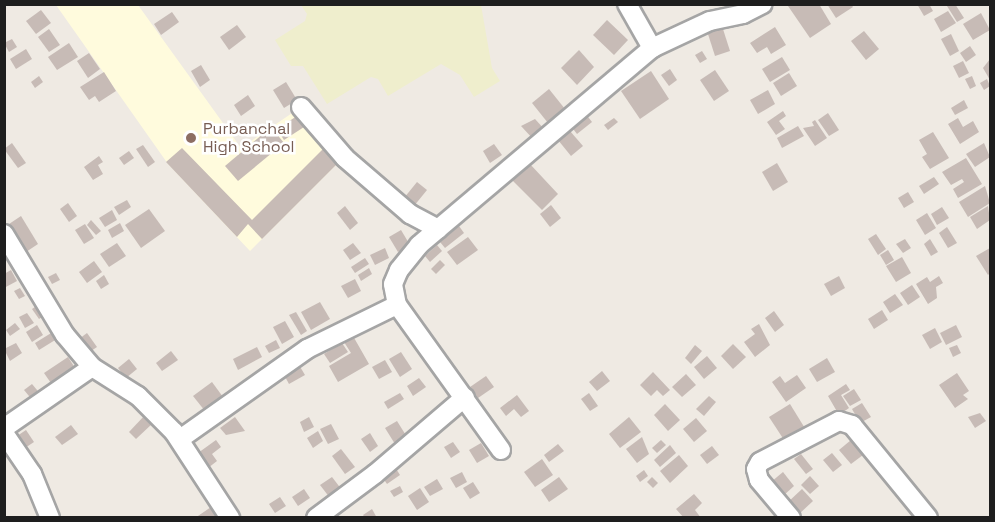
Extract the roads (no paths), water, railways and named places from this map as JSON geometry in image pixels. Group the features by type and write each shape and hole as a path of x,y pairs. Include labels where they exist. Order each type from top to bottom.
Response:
{"street":[{"path":"627,4 652,48"},
{"path":"501,450 397,305 393,292 399,270 438,228 652,48 710,21 743,14 764,4"},
{"path":"301,107 345,158 410,214 438,228"},
{"path":"4,234 65,335 92,367 138,396 180,439 230,518"},
{"path":"180,439 307,349 397,305"},
{"path":"4,428 92,367"},
{"path":"316,518 375,474 465,397"},
{"path":"791,518 759,480 756,469 760,462 839,422 852,425 928,518"},
{"path":"4,433 32,474 50,518"}],"place":[{"name":"Purbanchal High School","path":"191,138"}]}
